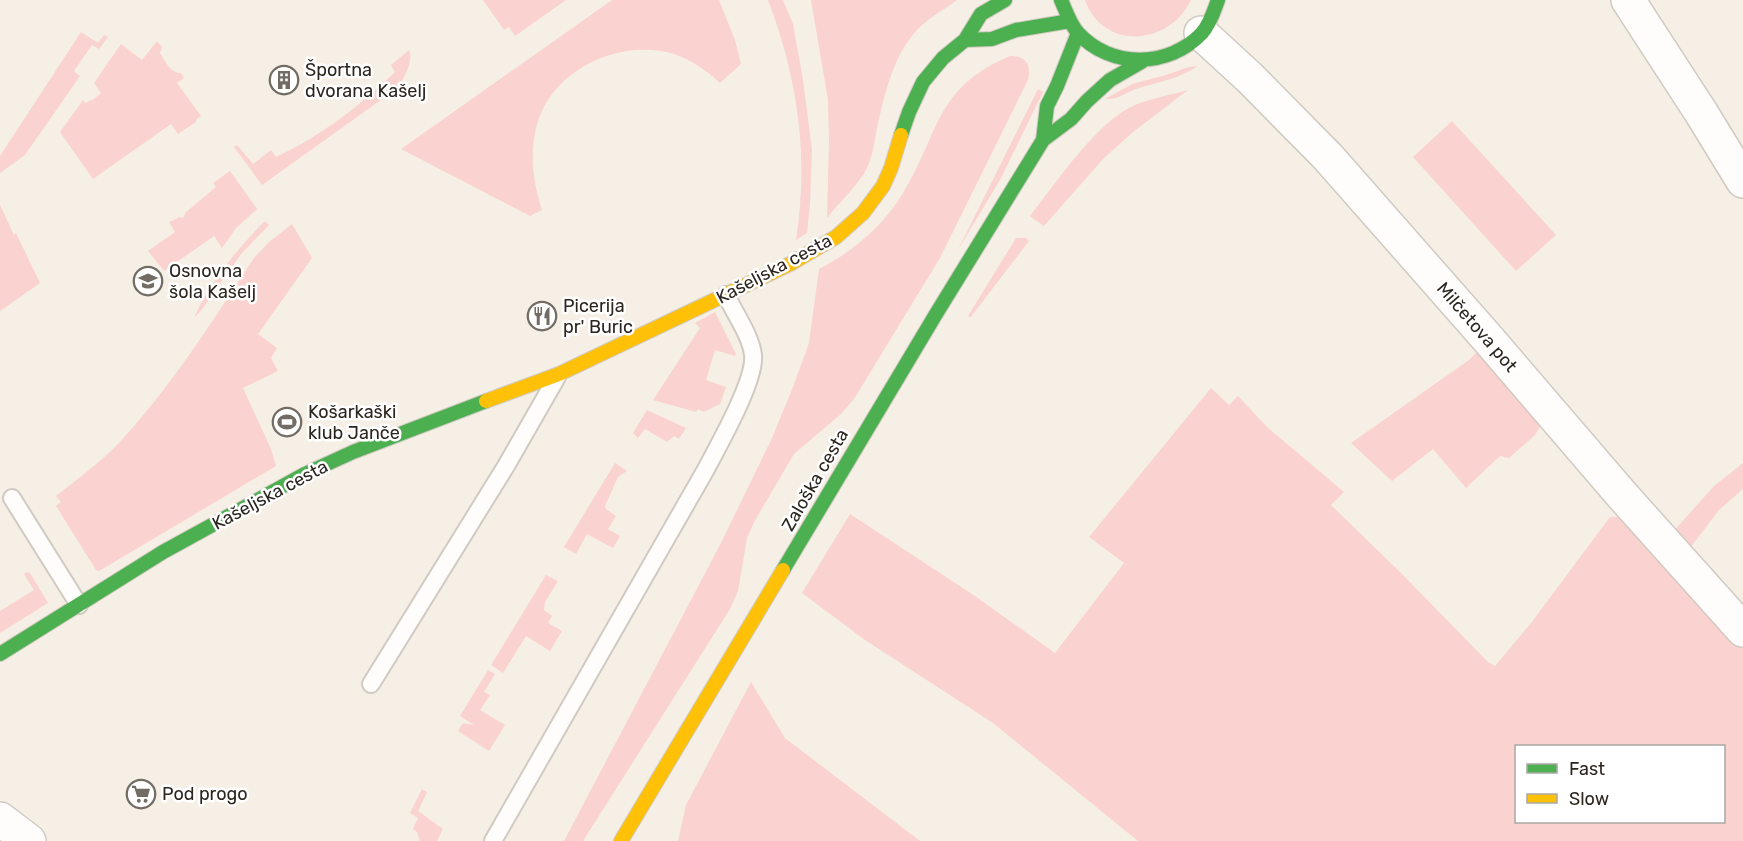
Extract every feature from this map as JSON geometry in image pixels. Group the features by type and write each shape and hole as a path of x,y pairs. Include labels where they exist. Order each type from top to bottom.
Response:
{"street":[{"name":"Kašeljska cesta","path":"0,654 163,552 305,474 353,452 559,374 790,264 836,237 863,213 887,178 909,112 923,82 943,58 965,40 981,14 1005,0"},
{"path":"1061,0 1074,27 1092,45 1107,54 1125,60 1143,61 1173,53 1202,33 1212,17 1218,0"},
{"path":"1628,0 1743,181"},
{"path":"965,40 992,39 1016,30 1074,27"},
{"name":"Zaloška cesta","path":"1043,140 1047,106 1058,86 1074,27"},
{"name":"Milčetova pot","path":"1202,33 1328,157 1622,495 1743,630"},
{"name":"Zaloška cesta","path":"621,841 897,376 1043,140 1071,119 1110,80 1143,61"},
{"path":"0,819 29,841"}],"lane":[{"path":"493,841 699,481 736,410 753,366 753,357 751,345 726,295"},
{"path":"371,684 506,466 559,374"},
{"path":"12,498 79,605"}],"shaded area":[{"path":"483,0 566,0 515,36 509,27 504,30"},
{"path":"612,0 719,0 735,40 741,64 720,83 687,59 674,54 653,50 632,50 591,62 573,73 545,105 537,124 533,146 533,167 542,210 530,216 401,149"},
{"path":"768,0 783,0 793,24 812,150 807,233 796,240 801,178 798,118 787,59"},
{"path":"811,0 957,0 921,26 903,49 888,84 867,168 827,218 828,100"},
{"path":"1085,0 1191,0 1181,15 1168,27 1153,34 1136,36 1121,35 1106,28 1094,17"},
{"path":"81,32 98,43 104,35 108,37 99,49 92,45 74,71 80,76 25,155 0,173 0,156"},
{"path":"157,41 162,47 160,53 166,63 177,73 181,73 184,78 177,83 201,116 178,134 171,124 93,179 60,132 83,100 85,103 101,93 94,83 121,44 142,60"},
{"path":"409,50 409,64 399,87 262,185 234,147 237,145 253,164 271,150 276,157 293,149 324,130 368,97 395,72 391,65"},
{"path":"1010,56 1020,57 1026,62 1029,70 1028,80 940,258 854,399 841,414 794,454 747,538 738,591 730,609 583,841 564,841 721,543 772,438 809,343 819,269 867,237 895,205 915,171 942,114 966,82"},
{"path":"1198,66 1176,77 1118,97 1105,99 1132,84"},
{"path":"1038,89 1043,92 1001,178 958,250"},
{"path":"1188,90 1133,132 1104,158 1044,226 1030,216 1078,154 1106,124 1135,105"},
{"path":"1452,121 1556,235 1516,271 1413,157"},
{"path":"230,171 257,209 236,228 222,248 214,236 164,271 148,251 175,232 169,222 183,218 186,212 216,187 213,183"},
{"path":"0,205 40,283 0,311"},
{"path":"265,221 269,225 241,254 194,318 225,266"},
{"path":"292,224 312,258 258,334 277,348 271,358 278,371 243,388 271,449 276,466 99,571 96,570 56,506 61,502 56,496 109,453 136,424 189,355 254,258 269,242"},
{"path":"1016,238 1026,238 1029,241 970,318 968,316"},
{"path":"715,312 736,354 735,356 715,350 706,380 726,387 720,404 704,412 698,409 696,412 653,400 700,328 695,323"},
{"path":"1486,343 1545,418 1535,435 1509,458 1500,456 1466,488 1433,449 1392,481 1351,443 1469,360"},
{"path":"1211,388 1229,405 1238,396 1267,427 1344,492 1331,505 1488,662 1495,666 1531,623 1610,517 1631,517 1743,640 1743,841 1138,841 993,723 865,640 802,593 850,514 975,596 1055,653 1124,563 1089,537"},
{"path":"647,410 686,428 679,439 674,436 667,442 645,429 638,438 633,433"},
{"path":"615,463 627,471 618,477 605,506 616,516 608,529 620,536 613,548 587,534 576,554 564,547"},
{"path":"1743,463 1743,489 1719,510 1687,552 1671,534 1714,486"},
{"path":"30,573 48,603 0,633 0,611 34,590 24,574"},
{"path":"546,575 558,581 545,602 544,610 552,616 548,623 562,631 550,651 526,636 503,673 491,665"},
{"path":"488,670 495,674 484,692 490,695 480,710 505,725 489,751 458,731 463,723 474,725 460,716"},
{"path":"751,682 785,738 920,841 678,841 686,805"},
{"path":"422,789 427,792 418,811 443,829 437,841 420,841 417,832 413,829 418,818 410,813"}],"traffic: fast":[{"path":"901,135 923,82 943,58 965,40 981,14 1005,0"},
{"path":"1061,0 1075,29 1091,45 1123,58 1140,60 1157,58 1189,45 1205,29 1218,0"},
{"path":"965,40 992,39 1016,30 1070,21"},
{"path":"1043,140 1047,106 1078,33"},
{"path":"783,570 1043,140 1071,119 1110,80 1143,61"},
{"path":"0,654 163,552 305,474 353,452 486,401"}],"traffic: slow":[{"path":"486,401 559,374 790,264 836,237 863,213 883,186 901,135"},
{"path":"621,841 783,570"}],"place":[{"name":"Športna dvorana Kašelj","path":"284,80"},
{"name":"Osnovna šola Kašelj","path":"148,281"},
{"name":"Picerija pr' Buric","path":"542,316"},
{"name":"Košarkaški klub Janče","path":"287,422"},
{"name":"Pod progo","path":"141,794"}]}
